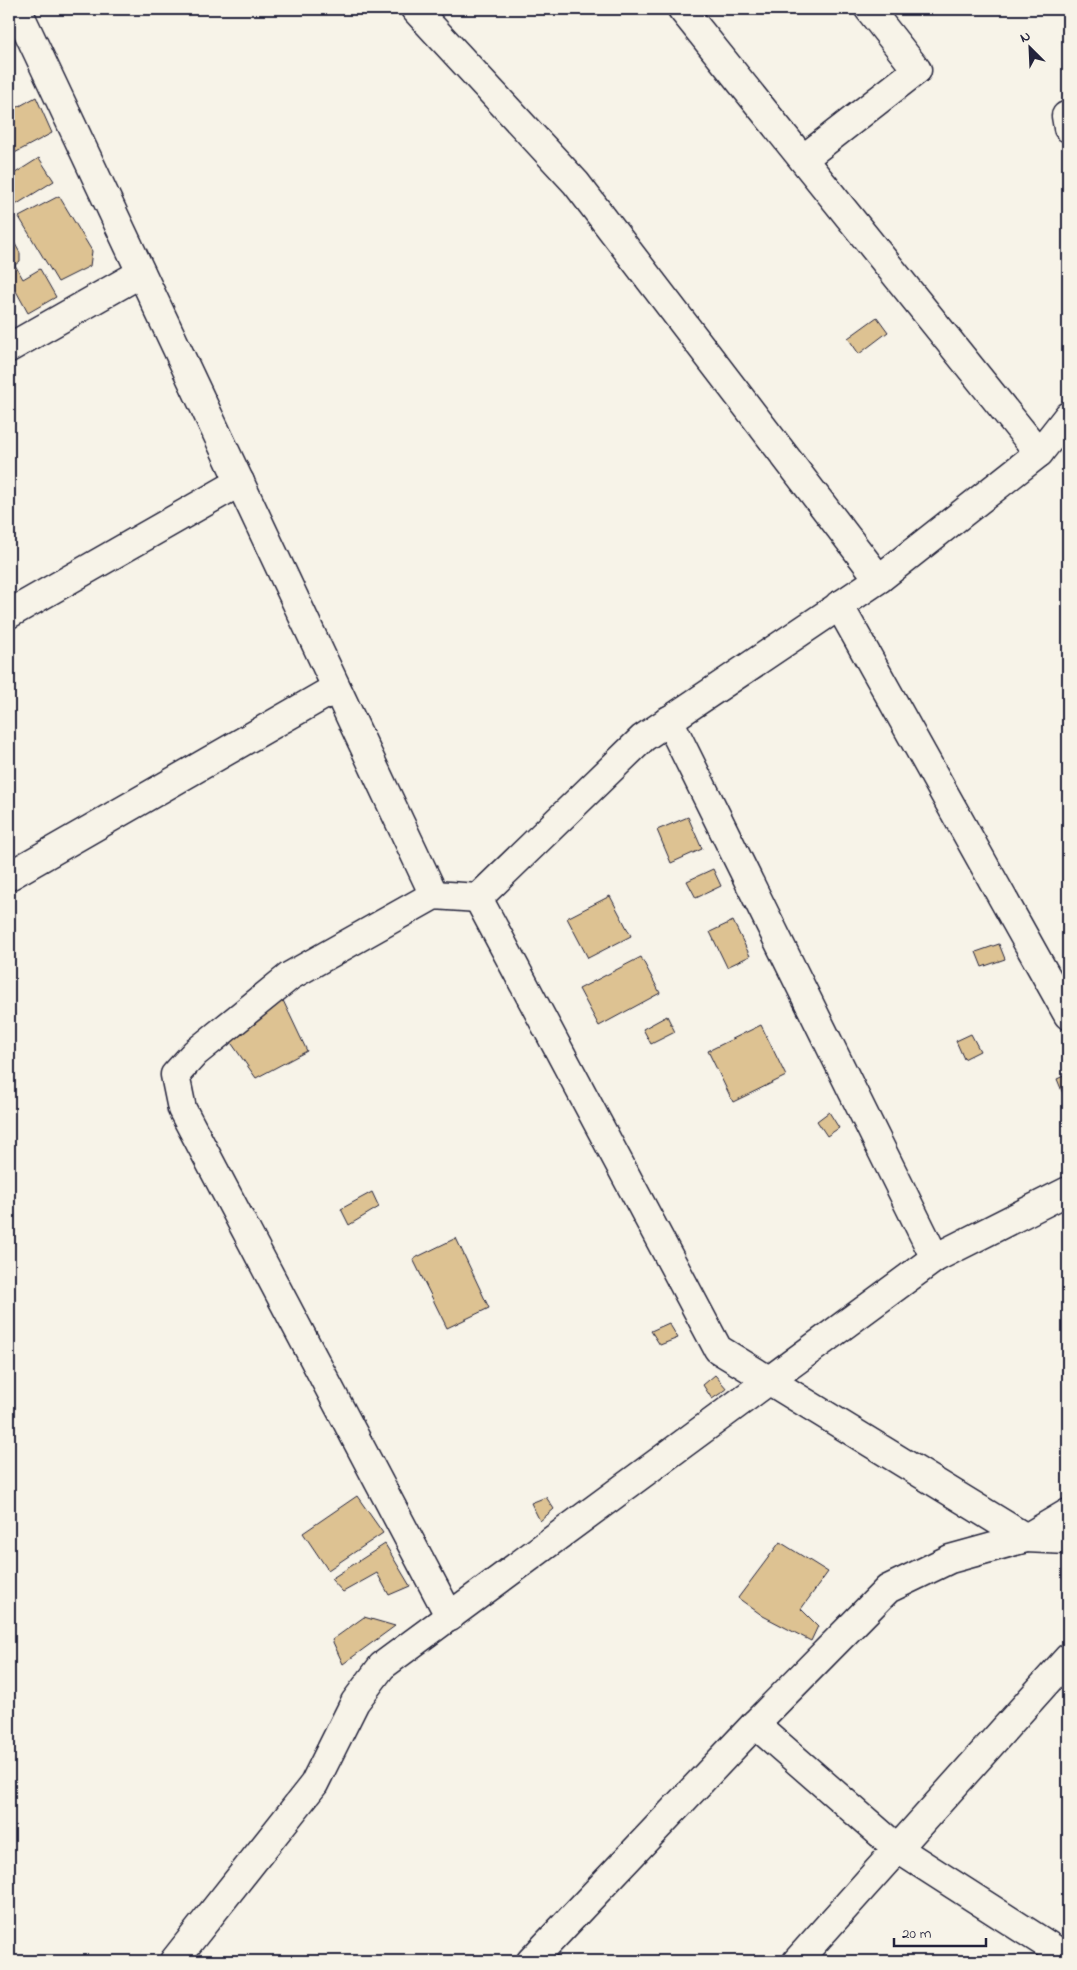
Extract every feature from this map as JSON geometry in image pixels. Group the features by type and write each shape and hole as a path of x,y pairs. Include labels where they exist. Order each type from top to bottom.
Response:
{"street":[{"path":"415,9 576,183 879,579"},
{"path":"682,9 1039,453"},
{"path":"803,159 917,70 869,9"},
{"path":"19,16 434,895"},
{"path":"9,348 141,273"},
{"path":"450,1617 182,1109 175,1075 195,1053 290,976 434,895 478,898 643,738 879,579 1039,453 1068,416"},
{"path":"9,614 240,482"},
{"path":"839,606 1064,998"},
{"path":"9,876 336,688"},
{"path":"669,720 935,1258"},
{"path":"478,898 718,1349 1026,1538 1068,1540"},
{"path":"174,1961 314,1784 355,1702 382,1666 935,1258 1068,1191"},
{"path":"531,1961 755,1724 888,1589 950,1559 1026,1538 1068,1513"},
{"path":"798,1961 1068,1658"},
{"path":"755,1724 898,1849 1068,1958"}],"building":[{"path":"36,97 52,133 9,156 9,112"},
{"path":"39,158 54,181 9,209 9,177"},
{"path":"59,196 92,251 90,266 58,282 19,217"},
{"path":"9,233 20,253 20,261 15,265 23,279 40,269 56,297 28,313 16,291 9,295"},
{"path":"877,317 888,332 859,354 848,338"},
{"path":"688,817 702,849 671,863 657,830"},
{"path":"713,869 721,886 696,898 687,881"},
{"path":"610,896 631,936 588,958 567,918"},
{"path":"733,921 750,956 727,967 710,932"},
{"path":"999,944 1005,959 982,967 976,952"},
{"path":"641,957 660,993 599,1026 579,989"},
{"path":"280,994 307,1051 256,1078 225,1034"},
{"path":"667,1016 675,1032 651,1044 643,1029"},
{"path":"761,1025 786,1076 733,1102 708,1051"},
{"path":"971,1034 980,1051 964,1059 956,1041"},
{"path":"1068,1074 1068,1094 1064,1096 1057,1079"},
{"path":"829,1112 839,1128 827,1136 817,1121"},
{"path":"372,1192 379,1207 349,1225 341,1209"},
{"path":"456,1238 489,1308 447,1328 413,1259"},
{"path":"669,1323 678,1338 660,1345 651,1331"},
{"path":"715,1375 727,1389 712,1399 703,1385"},
{"path":"357,1496 383,1533 328,1570 303,1533"},
{"path":"546,1497 554,1509 540,1521 531,1503"},
{"path":"780,1542 828,1572 801,1609 818,1626 811,1641 763,1616 738,1598"},
{"path":"385,1544 410,1586 389,1595 377,1573 343,1592 331,1579"},
{"path":"364,1617 395,1626 343,1664 332,1640"}]}
